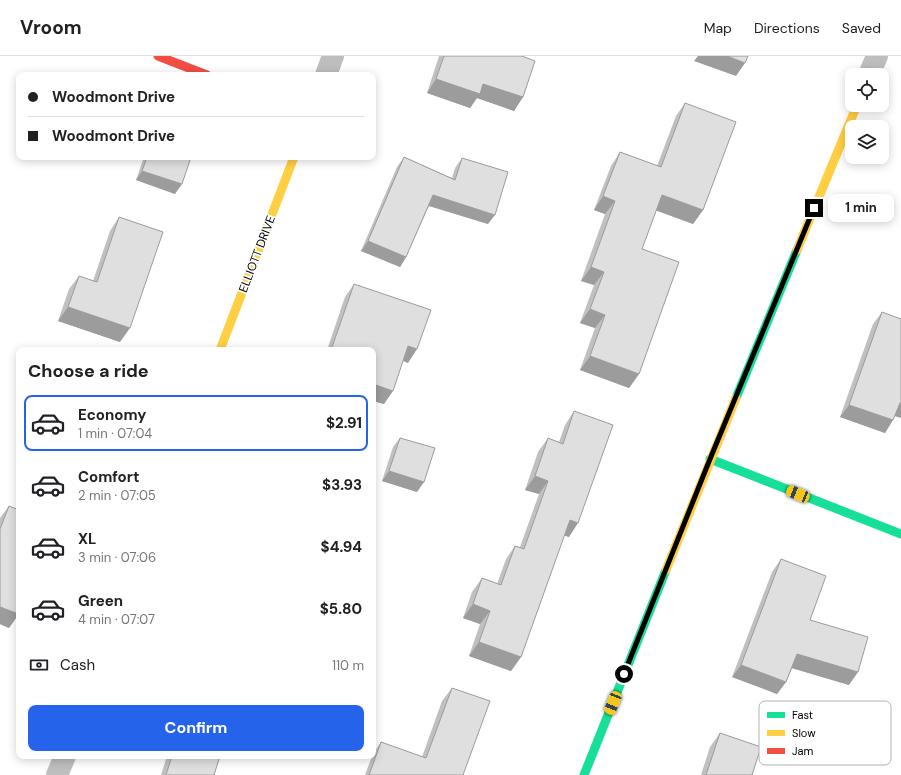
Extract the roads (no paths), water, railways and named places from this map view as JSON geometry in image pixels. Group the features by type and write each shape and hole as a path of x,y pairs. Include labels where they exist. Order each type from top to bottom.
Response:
{"street":[{"path":"158,56 199,72"},
{"path":"327,72 333,56"},
{"path":"872,68 877,56"},
{"path":"584,775 710,459 854,112"},
{"name":"ELLIOTT DRIVE","path":"221,347 293,160"},
{"path":"710,459 901,534"},
{"path":"57,775 64,759"}]}
